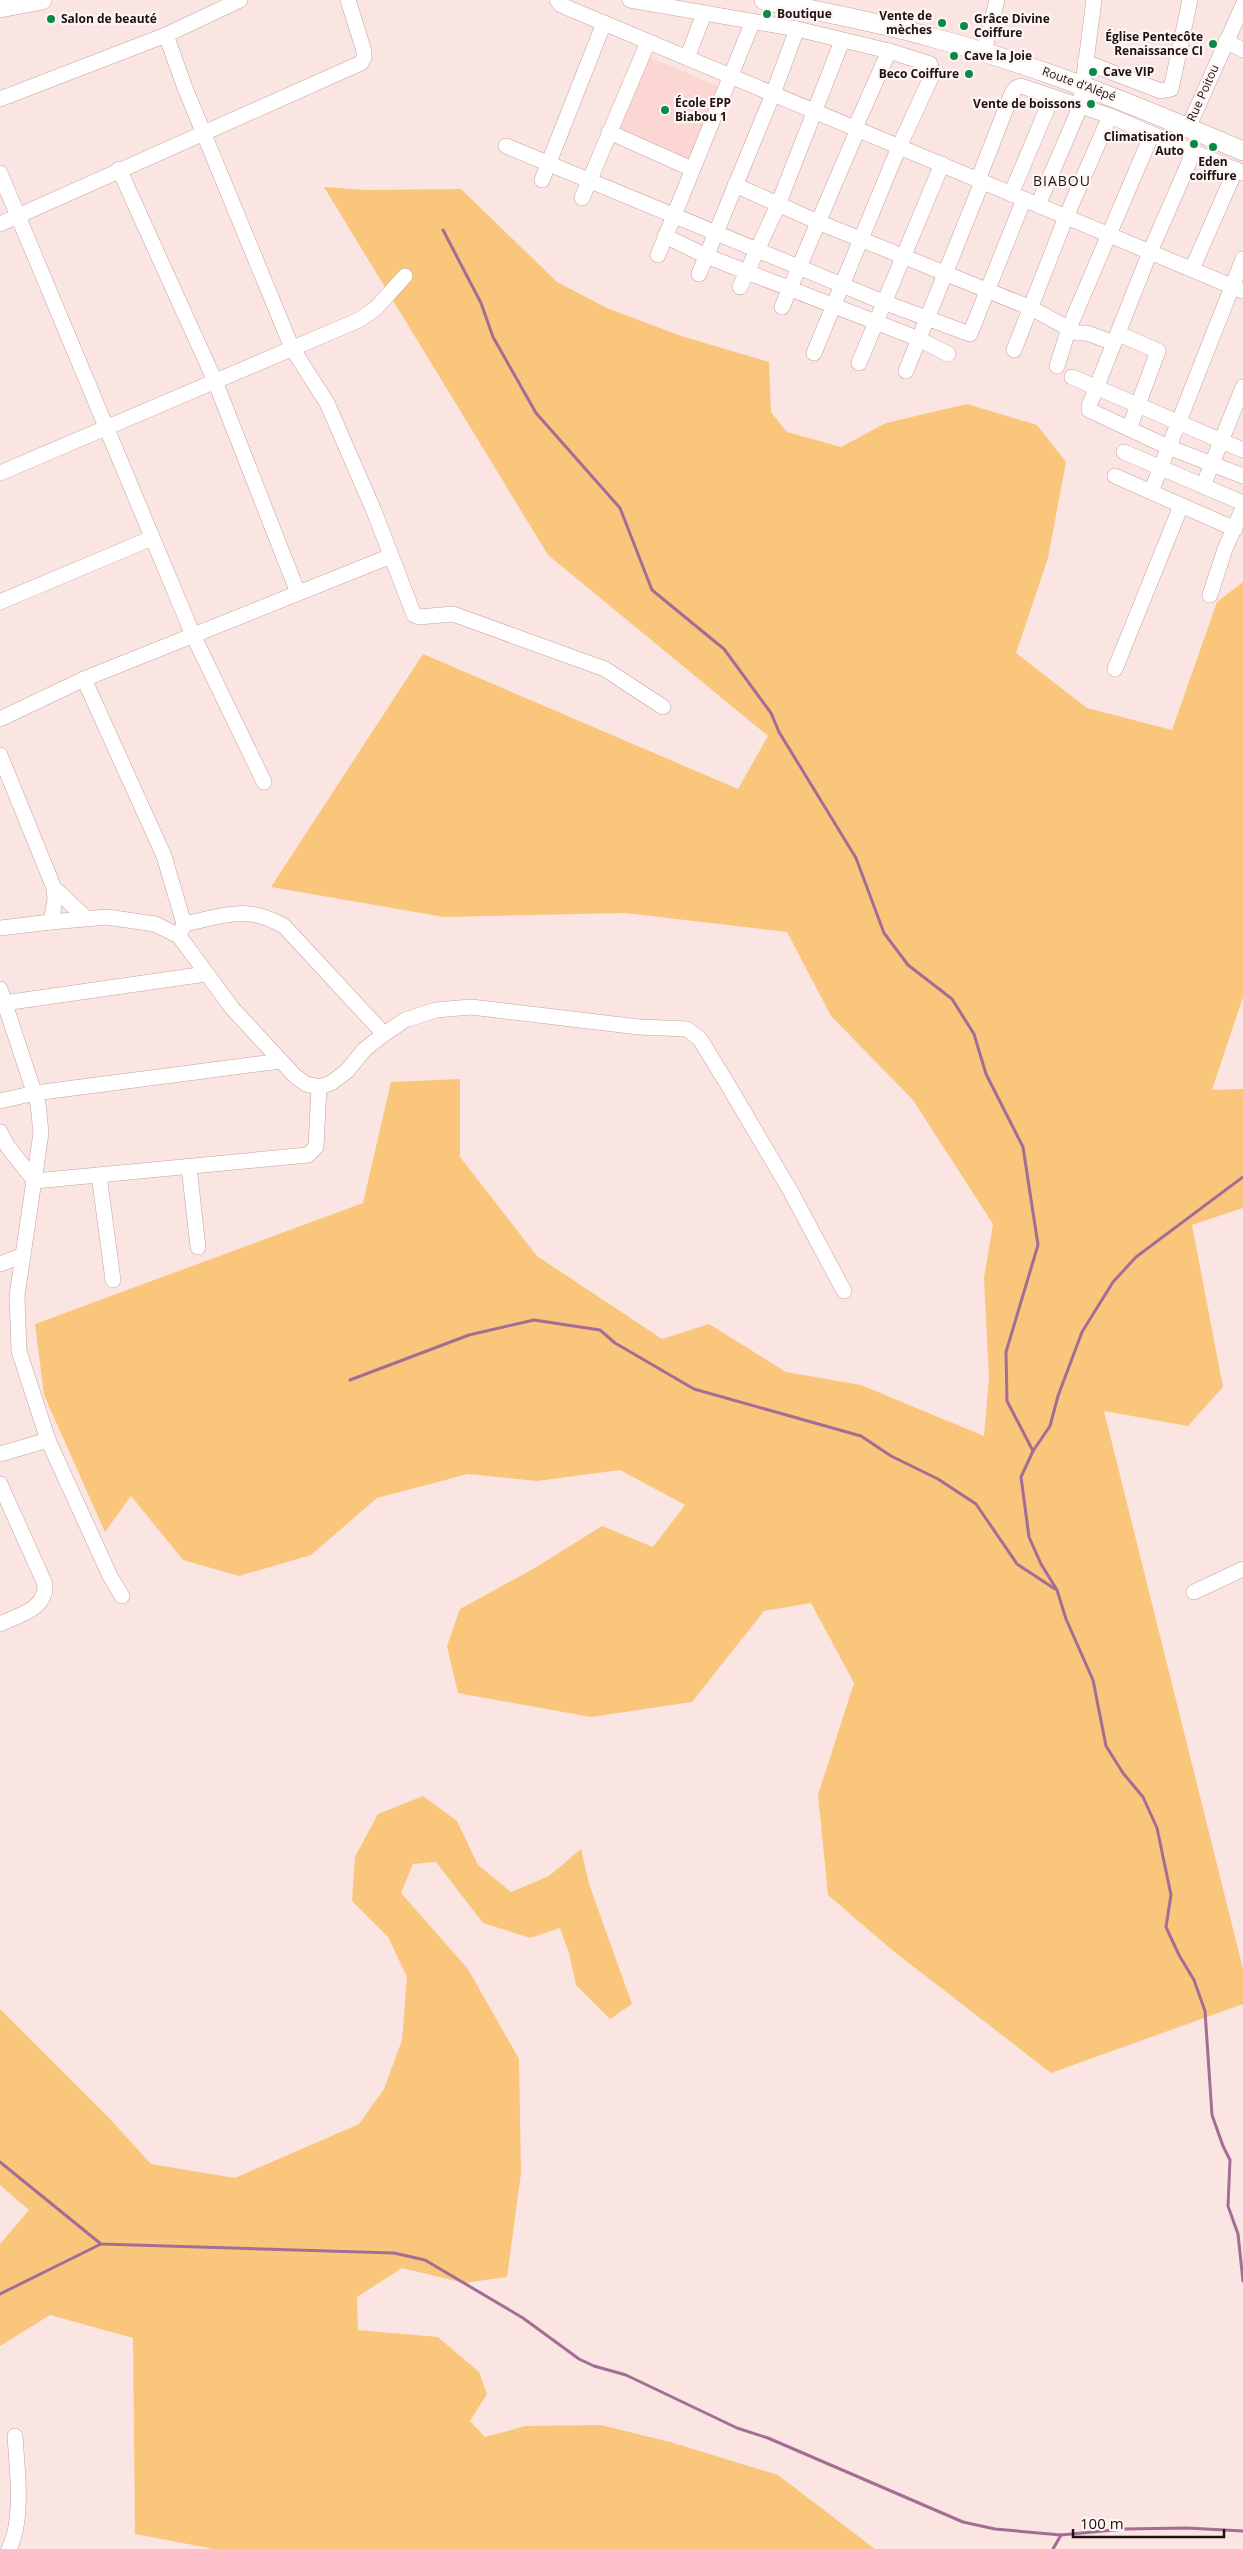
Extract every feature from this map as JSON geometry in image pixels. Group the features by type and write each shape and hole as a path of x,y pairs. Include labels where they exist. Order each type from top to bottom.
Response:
{"main road":[{"path":"0,8 42,0"},
{"name":"Route d'Alépé","path":"764,0 868,21 984,52 1082,85 1243,151"}],"street":[{"path":"0,99 166,35 240,0"},
{"path":"0,224 361,63 364,58 364,51 348,0"},
{"path":"556,0 561,5 648,42 1237,288"},
{"path":"630,0 797,29 888,51 930,64 933,73 899,147 814,353"},
{"path":"984,52 997,0"},
{"path":"1025,199 1080,107 1094,0"},
{"path":"1085,62 1161,91 1171,88 1190,0"},
{"name":"Rue Poitou","path":"1188,128 1243,5"},
{"path":"687,58 704,14"},
{"path":"658,254 753,21"},
{"path":"542,180 604,23"},
{"path":"699,274 774,94 797,29"},
{"path":"166,35 185,88 292,348 327,403 391,556 410,608 419,617 453,614 605,669 663,707"},
{"path":"740,287 778,205 842,41"},
{"path":"1226,41 1243,50"},
{"path":"582,198 648,42"},
{"path":"782,307 888,51"},
{"path":"906,371 1016,88 1021,86 1110,116 1239,171 1192,269"},
{"path":"506,146 883,302 970,334 1025,199 1052,97"},
{"path":"1014,350 1066,217 1110,116"},
{"path":"609,132 692,169"},
{"path":"1057,366 1069,328 1152,134"},
{"path":"1194,151 1150,252 1089,410 1168,446 1243,476"},
{"path":"859,363 874,323 942,164"},
{"path":"119,170 215,381 298,593"},
{"path":"0,173 193,635 264,782"},
{"path":"735,185 818,222 946,272 1031,308 1077,333 1087,333 1116,339 1158,351 1129,429"},
{"path":"666,236 706,256 919,339 948,354"},
{"path":"1151,492 1168,446 1237,288 1243,260"},
{"path":"1,471 368,315 405,276"},
{"path":"1072,378 1243,450"},
{"path":"1203,486 1243,387"},
{"path":"1124,452 1243,503"},
{"path":"1115,476 1235,529"},
{"path":"1115,669 1181,506"},
{"path":"1210,595 1243,508"},
{"path":"0,602 152,538"},
{"path":"0,719 84,679 391,556"},
{"path":"84,679 164,856 182,930 206,974 232,1008 281,1061 306,1084 319,1087 331,1083 347,1071 364,1050 384,1034 420,1014 436,1010 471,1007 630,1026 687,1029 700,1039 791,1192 844,1291"},
{"path":"0,755 54,888 55,900 51,922"},
{"path":"54,888 86,918"},
{"path":"0,928 107,917 182,930 240,912 253,912 269,917 284,926 384,1034"},
{"path":"122,1596 110,1576 48,1440 19,1351 16,1296 21,1256 36,1182 41,1133 35,1093 2,996 206,974"},
{"path":"0,1101 35,1093 281,1061"},
{"path":"36,1182 308,1155 316,1147 319,1087"},
{"path":"0,1132 8,1147 36,1182"},
{"path":"189,1167 198,1247"},
{"path":"99,1175 113,1280"},
{"path":"1,1262 21,1256"},
{"path":"0,1454 48,1440"},
{"path":"0,1484 45,1584 46,1595 43,1601 34,1608 0,1624"},
{"path":"1194,1592 1243,1569"},
{"path":"9,2549 14,2539 18,2488 15,2436"}],"shaded area":[{"name":"École EPP Biabou 1","path":"644,55 718,86 686,165 611,134"},
{"path":"324,187 366,190 461,189 557,282 607,308 681,336 769,362 771,412 787,432 841,447 886,423 967,404 1037,425 1066,462 1048,558 1016,653 1087,708 1172,730 1217,602 1243,582 1243,997 1212,1090 1243,1089 1243,1208 1192,1225 1223,1387 1188,1426 1104,1411 1243,1969 1243,2004 1051,2073 892,1950 828,1895 818,1795 854,1683 811,1603 764,1611 692,1702 591,1717 458,1693 447,1646 460,1609 533,1569 602,1526 653,1547 685,1505 620,1470 537,1481 468,1474 377,1498 311,1555 239,1576 183,1560 131,1496 105,1532 44,1395 35,1324 363,1203 391,1082 460,1079 460,1157 537,1256 662,1339 709,1324 786,1372 861,1385 984,1436 989,1378 984,1278 993,1224 913,1100 831,1016 787,932 625,913 444,917 271,887 423,654 738,789 768,736 548,555"},
{"path":"423,1796 457,1821 478,1865 511,1892 549,1876 581,1849 589,1884 632,2004 610,2019 576,1985 569,1953 560,1928 530,1938 483,1923 436,1862 413,1864 401,1893 468,1969 519,2059 521,2173 507,2277 464,2283 402,2268 357,2297 358,2330 438,2337 479,2372 487,2394 470,2421 485,2437 525,2426 601,2425 670,2442 778,2475 875,2549 214,2549 135,2534 133,2338 50,2315 0,2346 0,2244 29,2210 0,2185 0,2009 110,2119 151,2164 235,2178 359,2124 384,2089 402,2040 407,1977 388,1937 352,1901 355,1857 378,1814"}],"waterway":[{"path":"443,230 481,303 493,337 536,413 620,508 652,590 724,649 771,713 779,732 856,858 884,933 908,965 952,999 974,1034 986,1074 1023,1147 1038,1245 1006,1352 1007,1401 1033,1451"},
{"path":"1243,1177 1136,1257 1113,1282 1082,1332 1058,1396 1050,1426 1033,1451 1021,1477 1029,1537 1041,1564 1057,1590 1066,1619 1093,1680 1106,1746 1123,1773 1143,1797 1157,1828 1171,1895 1166,1927 1179,1955 1194,1980 1205,2011 1212,2115 1230,2160 1228,2206 1238,2234 1243,2281"},
{"path":"350,1380 469,1335 534,1320 600,1330 615,1343 694,1389 861,1436 891,1456 938,1479 976,1504 1017,1564 1055,1589"},
{"path":"0,2162 101,2244 394,2253 425,2260 523,2318 579,2359 594,2366 626,2375 737,2428 768,2438 963,2522 995,2529 1061,2535 1124,2529 1187,2528 1243,2531"},
{"path":"0,2294 101,2244"},
{"path":"1053,2549 1061,2535"}],"place":[{"name":"Boutique","path":"767,14"},
{"name":"Salon de beauté","path":"51,19"},
{"name":"Vente de mèches","path":"942,23"},
{"name":"Grâce Divine Coiffure","path":"964,26"},
{"name":"Église Pentecôte Renaissance CI","path":"1213,44"},
{"name":"Cave la Joie","path":"954,56"},
{"name":"Cave VIP","path":"1093,72"},
{"name":"Beco Coiffure","path":"969,74"},
{"name":"Vente de boissons","path":"1091,104"},
{"name":"École EPP Biabou 1","path":"665,110"},
{"name":"Climatisation Auto","path":"1194,144"},
{"name":"Eden coiffure","path":"1213,147"}],"district":[{"name":"BIABOU","path":"1062,181"}]}
